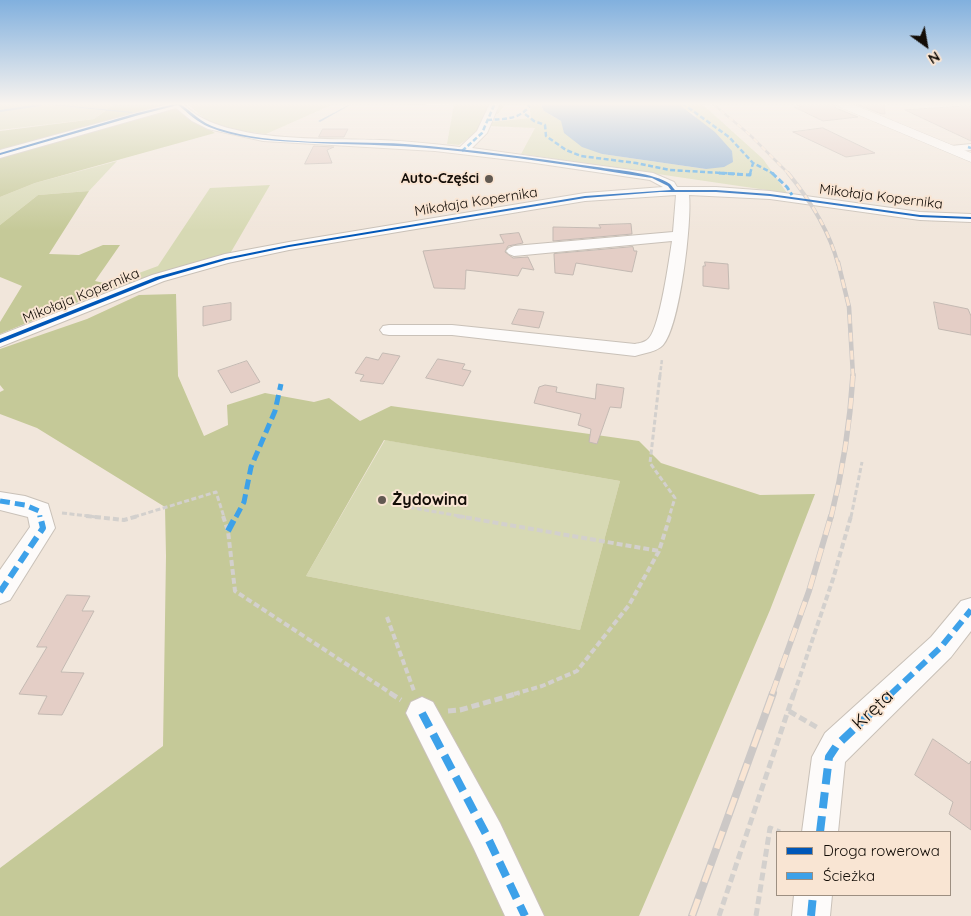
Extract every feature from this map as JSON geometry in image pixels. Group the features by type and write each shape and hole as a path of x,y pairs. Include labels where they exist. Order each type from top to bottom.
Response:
{"main road":[{"path":"941,146 971,158"}],"street":[{"path":"0,154 28,146"},
{"path":"389,330 452,330 635,350 648,347 658,340 669,305 681,236 678,190 653,177 411,146"},
{"path":"462,151 468,146"},
{"path":"951,150 971,147"},
{"name":"Mikołaja Kopernika","path":"0,342 173,273 224,259 268,249 556,202 678,190 746,193 920,216 971,218"},
{"path":"514,251 681,236"},
{"path":"0,501 25,505 38,511 43,528 0,592"},
{"name":"Kręta","path":"820,831 829,757 837,744 941,647 971,610"},
{"path":"422,713 487,836 525,916"},
{"path":"811,916 814,896"}],"path":[{"path":"38,511 124,520 216,492 228,531 235,591 422,713 460,710 542,686 577,671 630,605 659,551 675,498 650,463 662,353 648,347"},
{"path":"719,916 790,711 833,579 849,525 862,462"},
{"path":"402,506 659,551"},
{"path":"387,617 422,713"},
{"path":"790,711 812,723"},
{"path":"756,916 770,828 778,831"}],"green space":[{"path":"0,146 169,146 35,183 0,197"},
{"path":"525,146 592,146 602,154 706,169 701,146 748,146 763,159 787,193 521,154"},
{"path":"117,161 89,191 38,195 0,225 0,197 35,183"},
{"path":"270,185 231,252 162,272 93,296 109,284 158,266 210,188"},
{"path":"89,191 49,254 79,255 103,245 120,245 95,281 109,284 93,296 0,334 0,322 22,286 0,277 0,225 38,195"},
{"path":"176,294 178,376 204,436 228,425 227,405 265,393 314,402 329,398 360,421 391,406 639,441 661,463 760,495 815,494 770,610 639,916 0,916 0,868 163,746 166,556 165,507 37,428 0,414 0,392 4,390 0,385 0,349 87,319 139,295","holes":["384,440 620,481 580,630 306,576"]},
{"path":"385,440 620,481 580,630 306,576"}],"water":[{"path":"580,146 727,146 732,151 733,162 724,167 706,169 602,154"}],"building":[{"path":"314,146 334,147 327,150 332,163 305,164"},
{"path":"822,146 860,146 875,153 846,157"},
{"path":"631,224 632,234 553,241 553,227 601,228 599,225"},
{"path":"519,233 523,243 508,246 505,252 513,258 528,257 534,270 522,268 518,276 466,270 465,289 434,288 423,251 504,243 500,235"},
{"path":"633,247 634,251 637,251 632,272 576,263 573,275 555,273 554,254"},
{"path":"705,262 728,264 729,289 703,286 703,266 705,266"},
{"path":"934,302 968,309 971,316 971,335 939,329"},
{"path":"231,303 231,320 203,326 203,307"},
{"path":"519,309 544,312 539,328 512,324"},
{"path":"383,353 400,356 383,384 360,381 364,375 355,373 366,357 378,360"},
{"path":"438,359 465,364 462,369 471,371 463,386 426,378"},
{"path":"247,361 260,382 231,393 218,371"},
{"path":"597,384 624,388 621,408 610,407 597,444 589,442 591,429 578,425 581,414 534,403 539,387 545,385 557,387 556,392 595,399"},
{"path":"67,595 90,596 82,611 94,611 61,672 84,673 62,715 38,714 47,696 19,694 47,647 37,647"},
{"path":"933,739 969,764 971,761 971,830 949,814 953,802 915,775"}],"railway":[{"path":"761,146 788,173"},
{"path":"788,173 818,216 838,264"},
{"path":"838,262 849,307 853,375"},
{"path":"831,517 845,446 853,375"},
{"path":"772,694 809,591 831,516"},
{"path":"692,916 773,693"}],"marked path":[{"path":"462,151 468,146"},
{"path":"560,146 581,156 636,163 670,170 750,175 753,163"},
{"path":"737,146 753,163 774,174 792,195"},
{"path":"228,531 244,502 251,467 275,411 281,384"},
{"path":"0,501 25,505 39,511 43,528 0,592"},
{"path":"820,831 829,757 837,745 941,647 971,610"},
{"path":"422,713 487,836 525,916"},
{"path":"811,916 813,896"}],"cycle path":[{"path":"0,154 28,146"},
{"path":"413,146 529,159 653,177 669,185 673,190"},
{"path":"0,341 158,278 225,259 289,246 585,197 660,191 716,191 770,195 920,216 971,218"}],"place":[{"name":"Auto-Części","path":"489,179"},
{"name":"Żydowina","path":"382,500"}]}
